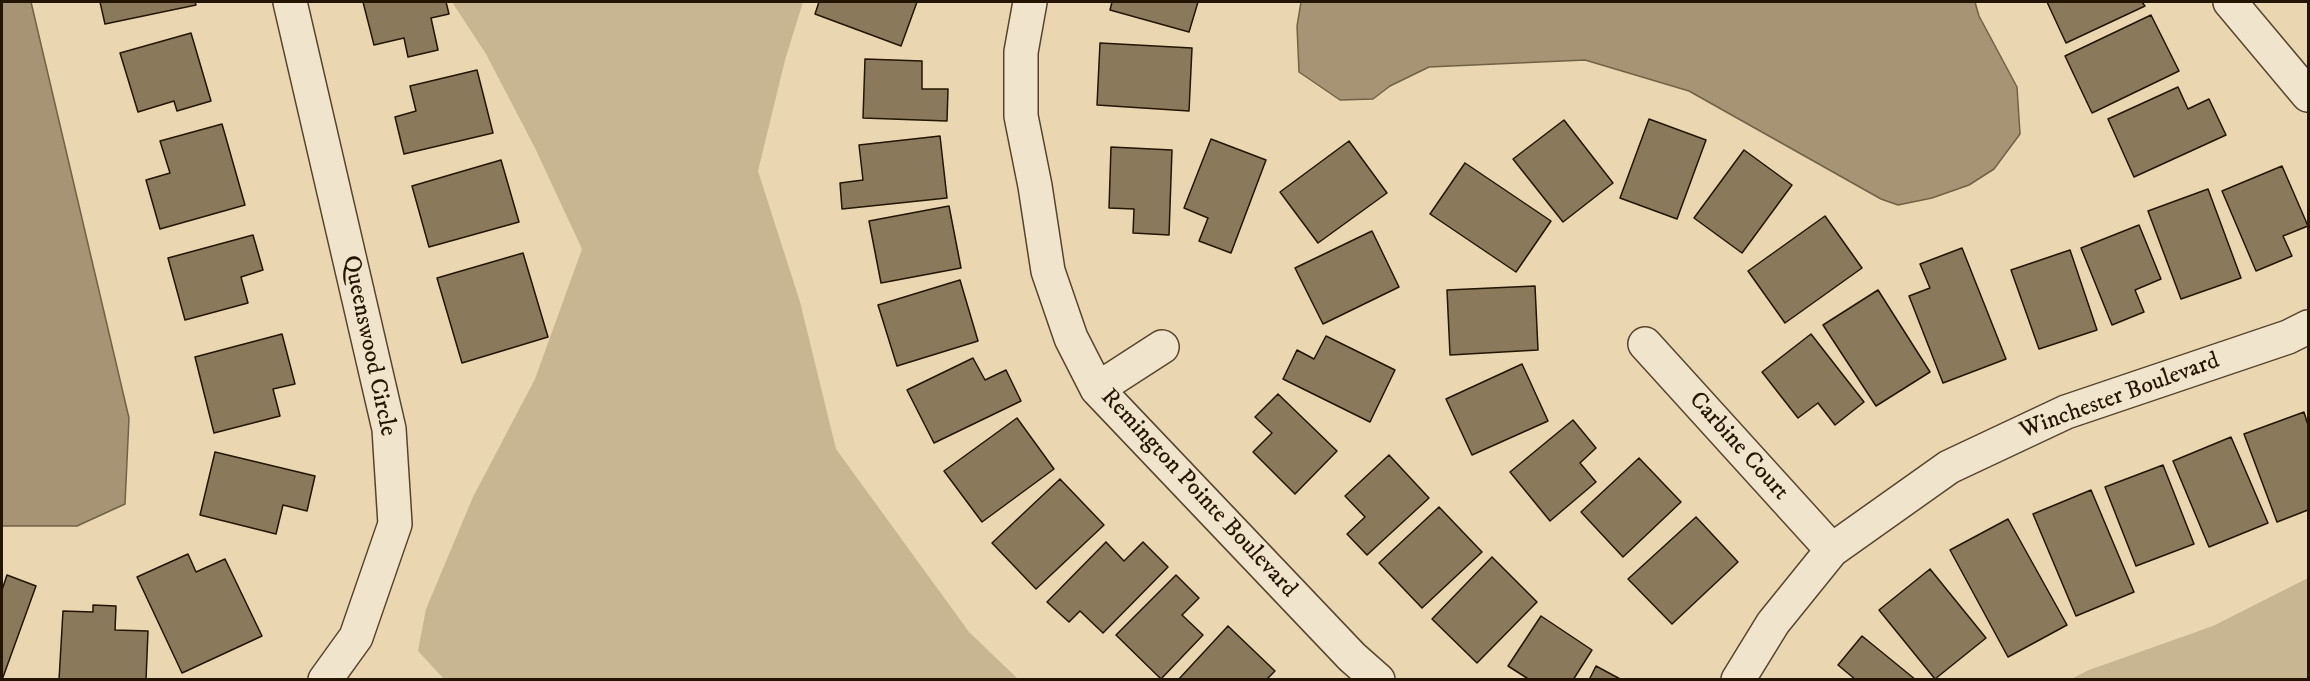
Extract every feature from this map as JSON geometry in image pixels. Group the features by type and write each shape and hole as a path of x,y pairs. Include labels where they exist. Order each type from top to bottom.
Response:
{"street":[{"name":"Queenswood Circle","path":"290,2 389,429 395,524 356,637 325,680"},
{"name":"Remington Pointe Boulevard","path":"1030,2 1021,52 1021,116 1048,271 1071,338 1097,389 1352,657 1378,680"},
{"path":"2230,2 2308,95"},
{"name":"Winchester Boulevard","path":"1738,680 1773,624 1832,550 1949,467 2066,412 2289,337 2308,327"},
{"name":"Carbine Court","path":"1645,344 1832,550"},
{"path":"1097,389 1162,346"}],"shaded area":[{"path":"2,2 31,2 129,418 125,504 77,526 2,526"},
{"path":"452,2 803,2 785,60 758,171 800,302 836,449 969,632 1018,679 444,679 418,651 426,609 473,497 535,379 582,249 535,148 486,54"},
{"path":"1301,2 1975,2 1979,16 2017,87 2020,134 1994,169 1969,185 1932,198 1898,205 1881,199 1689,91 1585,60 1429,67 1390,86 1373,99 1340,100 1299,72 1297,26"},
{"path":"2308,578 2308,679 2071,679 2089,670 2213,626"}],"building":[{"path":"100,2 195,2 196,5 105,24"},
{"path":"363,2 446,2 449,14 431,18 438,50 408,57 404,38 374,45"},
{"path":"819,2 917,2 901,46 815,14"},
{"path":"1112,2 1198,2 1189,32 1110,10"},
{"path":"2047,2 2142,2 2145,6 2066,43"},
{"path":"2151,15 2179,71 2092,113 2065,56"},
{"path":"191,33 211,101 177,111 174,101 138,112 120,53"},
{"path":"1100,43 1192,48 1189,111 1097,105"},
{"path":"865,59 922,61 922,89 948,89 947,121 863,118"},
{"path":"477,70 493,133 404,154 395,117 416,111 410,86"},
{"path":"2178,87 2188,109 2209,99 2226,135 2134,177 2108,119"},
{"path":"1649,119 1706,140 1677,219 1620,198"},
{"path":"1564,120 1613,183 1563,222 1513,159"},
{"path":"222,124 245,205 160,229 146,180 170,173 160,141"},
{"path":"940,136 947,198 842,209 840,183 863,180 859,145"},
{"path":"1211,139 1266,160 1231,253 1199,241 1208,218 1184,208"},
{"path":"1349,141 1387,193 1318,243 1280,192"},
{"path":"1111,147 1172,150 1169,235 1133,233 1134,209 1109,208"},
{"path":"1744,150 1792,185 1742,253 1694,218"},
{"path":"501,160 519,222 429,247 412,186"},
{"path":"1465,163 1551,221 1516,272 1430,214"},
{"path":"2282,166 2308,226 2283,236 2292,256 2256,271 2222,191"},
{"path":"2208,189 2241,278 2181,299 2148,211"},
{"path":"949,206 961,268 881,283 869,221"},
{"path":"1825,216 1862,268 1785,323 1748,271"},
{"path":"2139,225 2161,279 2135,290 2144,312 2112,325 2081,248"},
{"path":"1372,231 1399,287 1323,324 1295,268"},
{"path":"253,235 263,270 241,277 248,303 185,320 168,258"},
{"path":"1962,248 2006,359 1943,383 1909,296 1930,288 1920,264"},
{"path":"2070,250 2097,330 2039,349 2011,270"},
{"path":"523,253 548,337 462,363 437,278"},
{"path":"960,280 978,341 897,366 878,305"},
{"path":"1535,286 1538,350 1450,355 1447,290"},
{"path":"1878,290 1930,372 1876,406 1823,325"},
{"path":"282,334 295,384 273,389 280,416 214,433 195,357"},
{"path":"1811,334 1864,402 1835,425 1818,403 1798,418 1762,372"},
{"path":"1326,336 1395,370 1370,422 1283,379 1297,350 1314,359"},
{"path":"973,358 985,380 1006,370 1021,401 934,443 907,390"},
{"path":"1522,364 1548,421 1472,455 1446,399"},
{"path":"1278,394 1337,451 1295,494 1253,452 1272,433 1255,417"},
{"path":"2304,412 2308,425 2308,510 2277,522 2244,434"},
{"path":"1017,418 1054,469 982,522 944,471"},
{"path":"1573,420 1596,448 1580,463 1596,482 1550,521 1510,472"},
{"path":"2231,437 2268,523 2209,547 2173,461"},
{"path":"215,452 315,476 307,511 283,505 276,534 200,515"},
{"path":"1389,455 1429,498 1367,555 1347,534 1365,517 1345,496"},
{"path":"1639,458 1681,502 1623,557 1581,512"},
{"path":"2163,465 2194,544 2136,566 2105,487"},
{"path":"1060,479 1104,525 1036,589 992,543"},
{"path":"2091,490 2134,592 2076,616 2033,514"},
{"path":"1439,507 1482,552 1422,608 1379,563"},
{"path":"1696,517 1738,562 1672,624 1628,579"},
{"path":"2008,519 2067,625 2008,657 1950,550"},
{"path":"1106,542 1124,561 1143,542 1168,567 1103,633 1080,611 1069,622 1047,602"},
{"path":"188,554 196,572 225,559 262,636 182,673 137,577"},
{"path":"1492,557 1537,602 1477,663 1432,619"},
{"path":"1930,569 1986,638 1935,679 1879,610"},
{"path":"7,575 36,586 2,680 2,590"},
{"path":"1176,575 1199,598 1182,615 1203,635 1161,679 1116,635"},
{"path":"93,605 116,606 115,630 148,631 146,680 59,680 63,611 93,612"},
{"path":"1541,616 1592,650 1573,680 1530,680 1508,666"},
{"path":"1228,626 1275,671 1266,680 1178,680"},
{"path":"1862,636 1916,680 1856,680 1838,665"},
{"path":"1596,666 1622,680 1589,680"}]}
